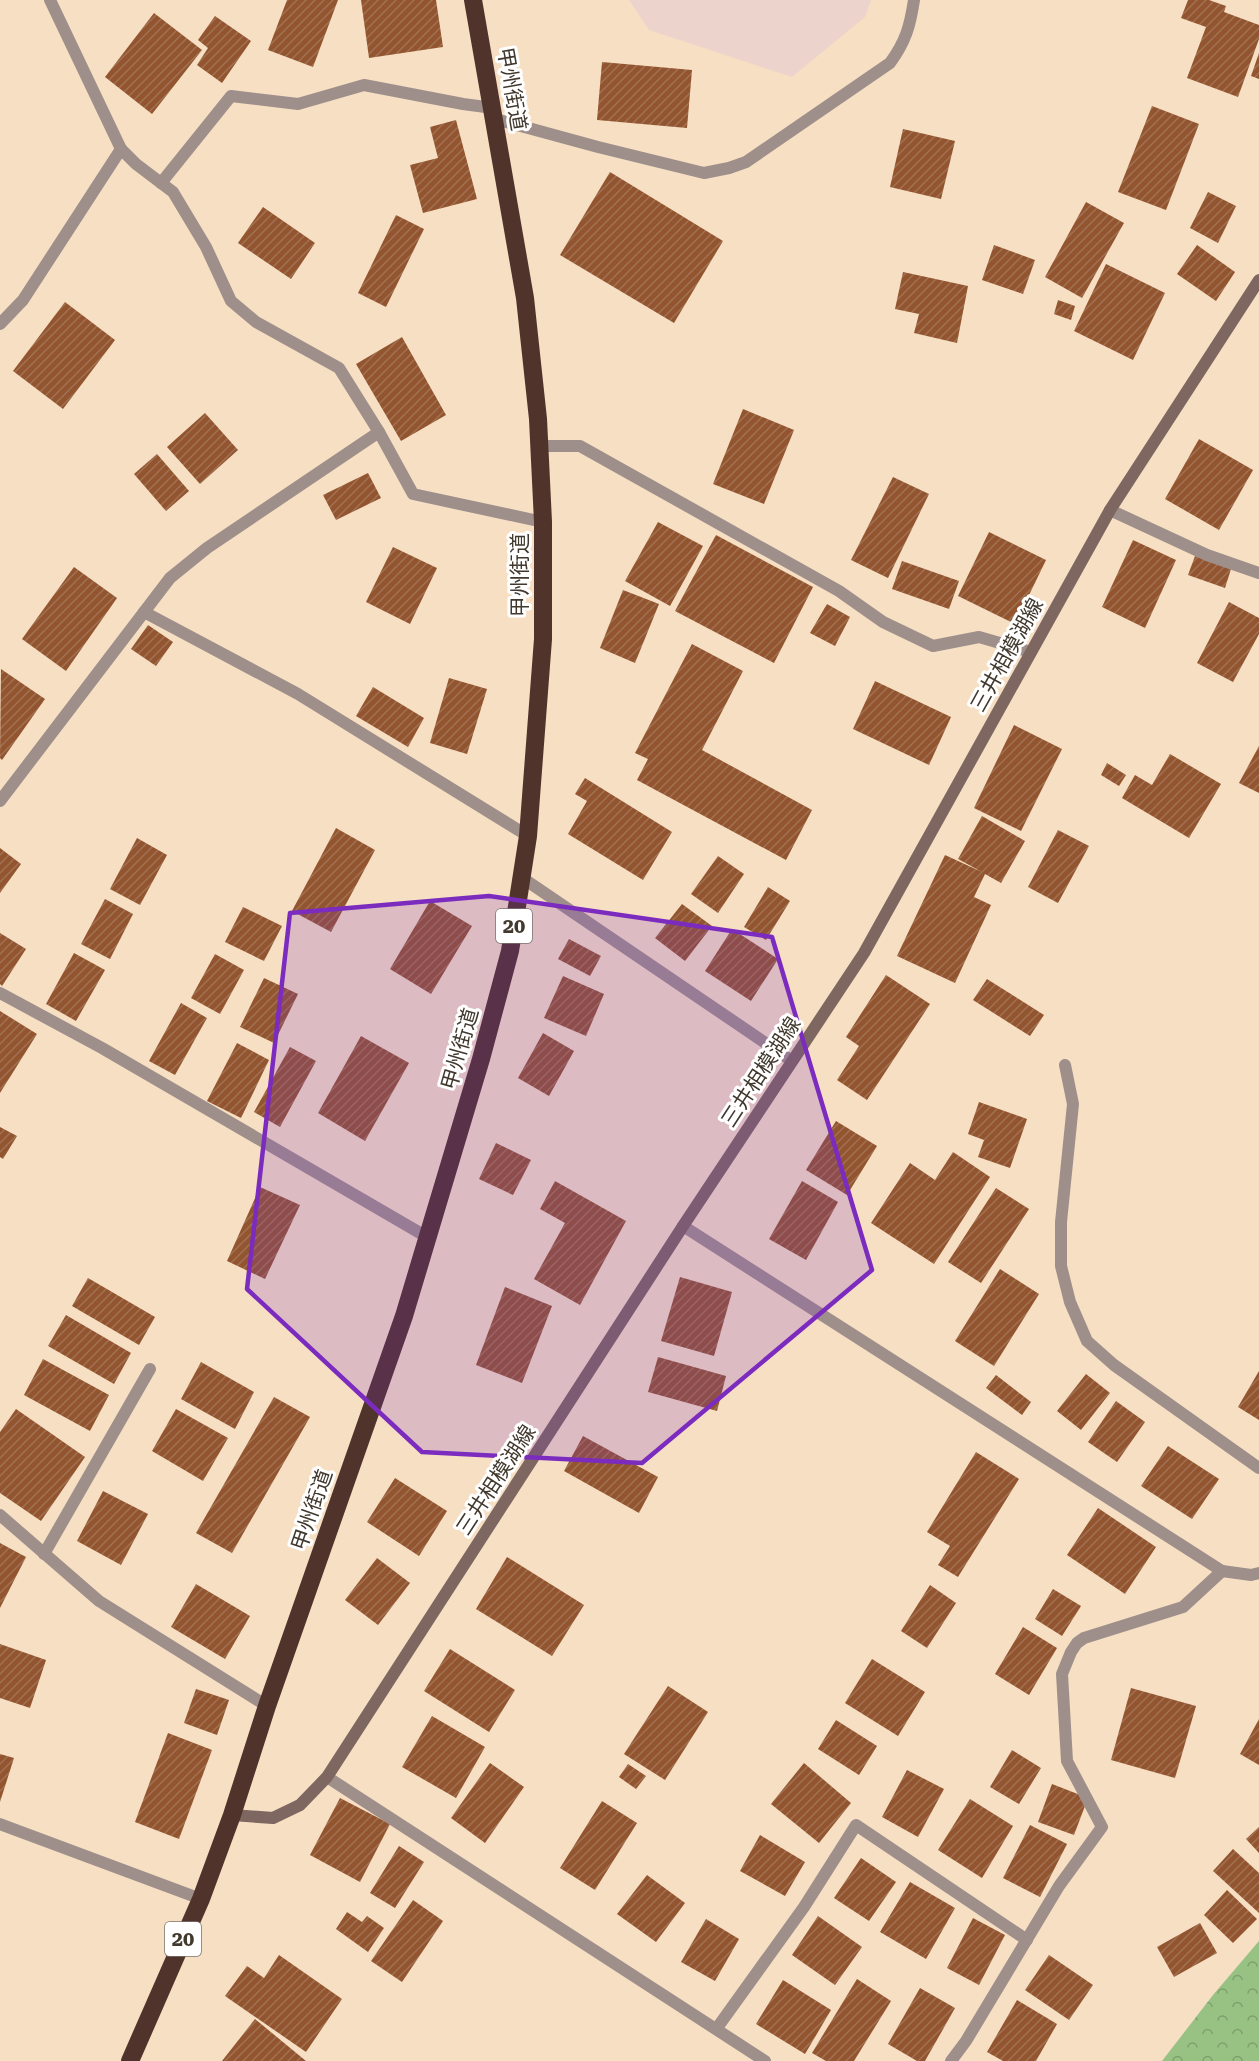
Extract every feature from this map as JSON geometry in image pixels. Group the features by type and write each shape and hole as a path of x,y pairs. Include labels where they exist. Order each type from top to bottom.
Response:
{"highway":[{"name":"甲州街道","path":"130,2061 201,1899 232,1815 267,1706 404,1316 481,1059 507,962 528,836 543,639 543,522 538,419 525,298 473,0"}],"main road":[{"name":"三井相模湖線","path":"232,1815 273,1818 300,1805 327,1777 683,1226 864,953 1110,510 1259,279"}],"street":[{"path":"50,0 121,149 136,164 173,192 201,238 231,302 256,322 339,368 379,432 413,494 543,522"},
{"path":"161,183 231,96 298,104 364,86 463,104 598,147 704,173 729,168 746,162 890,63 904,44 914,0"},
{"path":"0,324 23,300 121,149"},
{"path":"0,801 170,578 207,548 379,432"},
{"path":"539,446 580,446 839,591 883,622 933,646 979,637 1031,652"},
{"path":"1110,510 1207,555 1259,573"},
{"path":"144,612 298,694 528,836"},
{"path":"521,877 792,1060"},
{"path":"0,993 102,1048 427,1237"},
{"path":"1065,1065 1074,1104 1061,1222 1061,1266 1070,1302 1087,1341 1114,1365 1259,1468"},
{"path":"683,1226 1222,1571 1251,1575 1259,1573"},
{"path":"44,1554 150,1369"},
{"path":"0,1515 99,1601 267,1706"},
{"path":"951,2061 966,2041 1059,1886 1102,1827 1067,1761 1062,1674 1071,1652 1084,1638 1183,1607 1222,1571"},
{"path":"327,1777 765,2061"},
{"path":"0,1824 201,1899"},
{"path":"717,2028 804,1907 856,1825 1027,1940"}],"highlighted area":[{"path":"489,896 772,937 872,1270 642,1463 422,1452 247,1289 290,913"}],"shaded area":[{"path":"629,0 871,0 865,17 792,77 649,30"}],"green space":[{"path":"1259,1941 1259,2061 1162,2061 1213,1995"}],"building":[{"path":"287,0 338,0 313,67 268,50"},
{"path":"361,0 436,0 443,47 369,58"},
{"path":"1188,0 1209,0 1226,6 1224,12 1259,25 1259,39 1238,97 1187,78 1206,27 1181,18"},
{"path":"154,13 202,50 152,114 105,77"},
{"path":"215,16 251,41 222,83 197,65 208,48 198,40"},
{"path":"1259,53 1259,79 1251,76"},
{"path":"602,62 692,70 687,128 597,120"},
{"path":"1152,106 1199,124 1166,210 1118,192"},
{"path":"456,120 477,199 423,213 410,165 438,158 430,127"},
{"path":"903,129 955,141 941,199 890,187"},
{"path":"610,172 723,241 674,323 560,255"},
{"path":"1208,192 1236,206 1218,243 1190,228"},
{"path":"1086,202 1124,223 1082,298 1045,277"},
{"path":"263,207 315,243 291,279 238,243"},
{"path":"396,215 424,229 386,307 358,293"},
{"path":"994,245 1035,260 1023,294 982,280"},
{"path":"1197,245 1235,272 1216,301 1177,274"},
{"path":"1106,264 1165,293 1133,360 1074,331"},
{"path":"903,272 968,286 957,343 914,333 919,314 895,309"},
{"path":"1058,300 1075,306 1071,320 1054,314"},
{"path":"65,302 115,340 63,409 13,371"},
{"path":"402,337 446,415 401,441 356,364"},
{"path":"743,409 794,430 764,504 713,484"},
{"path":"205,413 238,450 200,484 167,447"},
{"path":"1199,439 1253,470 1219,530 1165,499"},
{"path":"157,454 189,491 166,511 134,474"},
{"path":"368,473 381,498 336,520 323,495"},
{"path":"893,477 929,494 888,578 851,560"},
{"path":"658,522 703,546 670,606 625,581"},
{"path":"989,532 1046,560 1015,624 958,596"},
{"path":"716,535 813,587 774,663 675,611"},
{"path":"1133,540 1176,560 1145,628 1102,607"},
{"path":"393,547 437,568 410,624 366,602"},
{"path":"1195,556 1231,569 1225,588 1188,575"},
{"path":"902,561 959,581 949,609 892,589"},
{"path":"74,567 117,598 66,671 22,639"},
{"path":"623,590 659,604 635,663 600,648"},
{"path":"1229,602 1259,618 1259,634 1233,682 1197,663"},
{"path":"827,604 850,617 835,646 810,633"},
{"path":"148,625 173,642 156,666 131,649"},
{"path":"692,644 743,671 702,750 812,810 786,860 637,780 648,759 635,753"},
{"path":"1,669 45,699 2,760 0,758"},
{"path":"449,678 487,689 467,754 430,743"},
{"path":"875,681 951,717 929,765 853,729"},
{"path":"373,687 424,718 408,747 356,716"},
{"path":"1014,725 1062,749 1021,831 974,808"},
{"path":"1259,746 1259,793 1239,783"},
{"path":"1170,754 1221,784 1189,838 1122,798 1135,775 1152,785"},
{"path":"1107,763 1126,775 1119,786 1101,775"},
{"path":"585,778 672,832 643,880 568,834 587,801 575,794"},
{"path":"982,816 1025,841 1001,883 985,874 974,897 991,905 955,983 897,956 945,855 982,872 958,859"},
{"path":"336,828 375,850 331,932 292,911"},
{"path":"1058,830 1089,846 1058,903 1028,887"},
{"path":"137,838 167,855 140,905 110,889"},
{"path":"0,848 21,864 0,893"},
{"path":"718,856 744,874 718,913 691,894"},
{"path":"768,887 790,901 766,940 744,927"},
{"path":"105,899 133,914 110,959 81,944"},
{"path":"430,901 472,926 431,994 390,969"},
{"path":"682,904 712,926 685,961 655,938"},
{"path":"243,907 282,926 264,961 225,942"},
{"path":"732,929 778,959 751,1001 705,971"},
{"path":"0,933 26,949 2,986 0,984"},
{"path":"569,939 601,956 590,976 558,959"},
{"path":"74,953 105,970 76,1021 46,1004"},
{"path":"215,954 244,970 220,1014 191,998"},
{"path":"886,975 930,1004 867,1100 837,1080 859,1046 846,1037"},
{"path":"563,976 604,994 586,1036 544,1018"},
{"path":"264,978 298,994 274,1043 240,1027"},
{"path":"987,979 1044,1015 1030,1036 973,1000"},
{"path":"181,1003 207,1018 175,1075 149,1061"},
{"path":"0,1011 37,1034 0,1093"},
{"path":"543,1033 574,1051 549,1096 518,1078"},
{"path":"361,1036 409,1063 365,1141 318,1113"},
{"path":"237,1043 269,1060 241,1118 207,1101"},
{"path":"290,1047 316,1061 280,1127 254,1112"},
{"path":"979,1102 1027,1119 1010,1168 978,1157 984,1140 968,1134"},
{"path":"836,1121 877,1146 847,1195 806,1170"},
{"path":"0,1127 17,1136 3,1159 0,1157"},
{"path":"496,1143 531,1160 513,1195 479,1179"},
{"path":"953,1152 990,1177 934,1264 871,1223 910,1163 935,1180"},
{"path":"555,1181 626,1221 580,1305 534,1279 565,1223 540,1209"},
{"path":"802,1181 838,1202 806,1260 769,1239"},
{"path":"260,1187 300,1205 265,1279 227,1261"},
{"path":"996,1188 1029,1209 981,1283 948,1262"},
{"path":"1000,1269 1039,1294 994,1366 955,1341"},
{"path":"680,1277 732,1292 714,1356 661,1341"},
{"path":"88,1278 155,1317 139,1345 72,1306"},
{"path":"505,1287 552,1306 522,1383 476,1365"},
{"path":"66,1315 131,1353 114,1384 48,1346"},
{"path":"658,1357 726,1376 717,1411 648,1392"},
{"path":"43,1359 109,1395 90,1431 24,1395"},
{"path":"201,1362 254,1392 235,1429 181,1399"},
{"path":"1259,1371 1259,1420 1238,1407"},
{"path":"1086,1374 1110,1393 1081,1430 1057,1411"},
{"path":"996,1375 1031,1402 1022,1415 986,1388"},
{"path":"274,1397 310,1417 232,1553 196,1533"},
{"path":"1116,1401 1145,1422 1117,1462 1088,1442"},
{"path":"16,1409 85,1457 41,1521 0,1493 0,1432"},
{"path":"176,1409 228,1438 203,1481 152,1451"},
{"path":"583,1436 658,1477 639,1513 564,1471"},
{"path":"1168,1446 1219,1479 1192,1519 1141,1486"},
{"path":"976,1452 1019,1479 958,1577 938,1565 950,1546 927,1532"},
{"path":"395,1478 447,1511 419,1556 367,1522"},
{"path":"103,1491 148,1514 121,1565 77,1541"},
{"path":"1098,1508 1156,1547 1125,1594 1067,1555"},
{"path":"0,1543 26,1557 0,1608"},
{"path":"507,1557 584,1605 552,1656 476,1609"},
{"path":"377,1558 410,1583 378,1625 345,1600"},
{"path":"196,1584 250,1616 225,1659 171,1627"},
{"path":"930,1585 956,1603 927,1648 901,1631"},
{"path":"1053,1589 1081,1606 1062,1636 1035,1619"},
{"path":"1023,1627 1057,1648 1029,1695 995,1674"},
{"path":"0,1644 46,1660 30,1708 0,1698"},
{"path":"450,1649 515,1690 489,1732 424,1691"},
{"path":"872,1659 925,1692 898,1736 845,1703"},
{"path":"668,1686 708,1712 665,1780 624,1754"},
{"path":"1131,1688 1196,1706 1175,1778 1111,1760"},
{"path":"196,1689 229,1700 217,1735 184,1723"},
{"path":"432,1716 485,1747 456,1798 402,1767"},
{"path":"1259,1719 1259,1765 1240,1754"},
{"path":"836,1720 877,1746 859,1775 818,1749"},
{"path":"168,1733 212,1750 179,1839 135,1822"},
{"path":"1012,1750 1041,1768 1019,1804 990,1787"},
{"path":"0,1754 14,1758 0,1802"},
{"path":"490,1763 524,1787 485,1843 451,1818"},
{"path":"804,1763 851,1803 819,1843 771,1804"},
{"path":"628,1764 646,1776 636,1789 619,1777"},
{"path":"907,1770 944,1789 918,1837 882,1817"},
{"path":"1052,1784 1088,1798 1074,1835 1038,1822"},
{"path":"340,1798 390,1824 360,1882 310,1855"},
{"path":"970,1799 1013,1826 982,1878 938,1850"},
{"path":"602,1801 637,1823 595,1890 560,1868"},
{"path":"1030,1825 1067,1844 1040,1897 1003,1878"},
{"path":"1259,1827 1259,1853 1246,1839"},
{"path":"760,1835 805,1862 785,1896 740,1871"},
{"path":"399,1846 424,1862 395,1908 370,1893"},
{"path":"1233,1849 1259,1873 1259,1913 1213,1871"},
{"path":"861,1858 896,1882 869,1921 834,1898"},
{"path":"647,1875 685,1903 656,1942 617,1914"},
{"path":"910,1882 955,1908 926,1959 880,1932"},
{"path":"1227,1890 1257,1919 1233,1943 1204,1915"},
{"path":"413,1900 443,1921 402,1982 371,1961"},
{"path":"347,1912 362,1922 367,1916 384,1928 368,1952 336,1929"},
{"path":"818,1916 862,1947 835,1985 792,1955"},
{"path":"973,1918 1005,1935 979,1985 947,1968"},
{"path":"706,1919 739,1939 715,1981 681,1962"},
{"path":"1200,1923 1217,1953 1174,1977 1157,1947"},
{"path":"279,1955 342,1999 306,2052 225,1996 247,1966 264,1978"},
{"path":"1049,1955 1093,1985 1069,2020 1025,1990"},
{"path":"857,1979 891,2001 854,2061 826,2061 812,2053"},
{"path":"783,1980 831,2010 805,2054 756,2024"},
{"path":"920,1988 955,2008 925,2061 917,2061 888,2044"},
{"path":"1017,2000 1057,2024 1036,2061 1003,2061 987,2052"},
{"path":"255,2019 306,2061 222,2061"}]}
